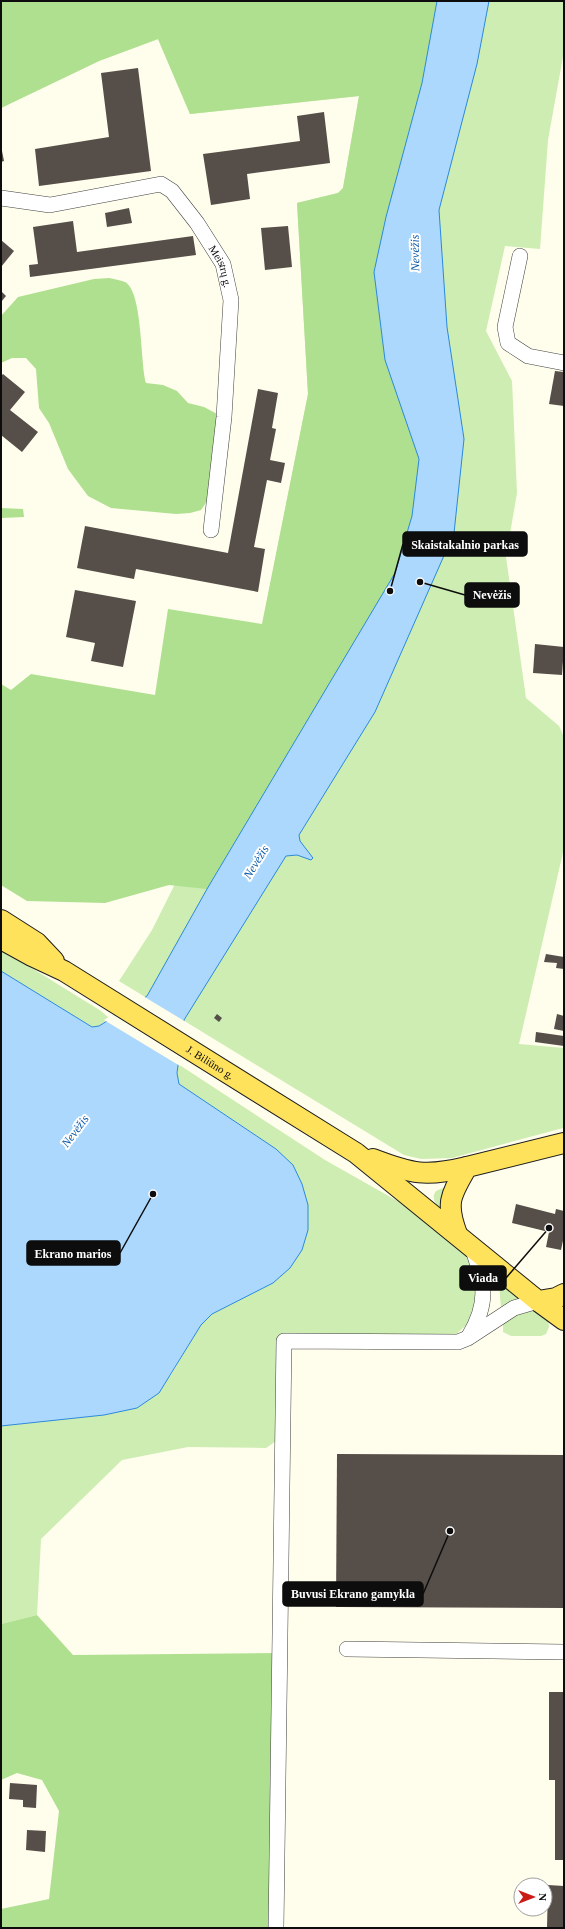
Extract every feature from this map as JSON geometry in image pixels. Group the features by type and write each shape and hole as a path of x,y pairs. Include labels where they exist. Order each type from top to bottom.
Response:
{"main road":[{"name":"J. Biliūno g.","path":"1,920 37,943 64,970"},
{"name":"J. Biliūno g.","path":"1,939 32,956 64,970 356,1152 538,1301 564,1320"},
{"name":"J. Biliūno g.","path":"356,1152 396,1168 417,1174 445,1172 564,1143"},
{"path":"464,1240 450,1207 452,1195 467,1167"},
{"path":"538,1301 556,1298 564,1294"}],"street":[{"name":"Meistrų g.","path":"1,198 50,205 161,184 172,192 197,223 223,264 231,300 224,417 211,530"},
{"path":"520,256 505,327 508,342 528,356 564,363"},
{"path":"464,1240 482,1276 482,1304 478,1321 468,1338"},
{"path":"276,1928 284,1341 458,1342 468,1338 514,1308 538,1301"},
{"path":"347,1649 564,1652"}],"green space":[{"path":"1,1 564,1 564,51 548,140 540,249 505,246 486,331 512,381 517,493 506,557 526,698 559,726 564,737 564,848 519,1044 564,1048 563,1128 452,1158 421,1159 404,1155 119,981 152,930 178,878 262,625 308,394 297,203 338,193 343,188 359,96 190,114 158,39 99,61 1,108"},
{"path":"1,1 437,1 422,83 386,217 374,272 385,360 419,459 412,516 395,573 207,889 169,885 105,903 27,901 1,885 1,684 11,690 31,674 155,695 168,609 262,624 308,394 297,203 338,193 343,188 359,96 190,114 158,39 99,61 1,108"},
{"path":"109,278 125,282 131,288 135,299 146,383 163,385 177,391 188,403 204,407 219,415 210,497 201,510 190,513 176,514 111,508 88,496 68,469 49,423 39,408 36,369 26,358 12,358 1,363 1,316 18,297 94,279"},
{"path":"1,508 23,509 24,517 1,518"},
{"path":"1,949 101,1011 109,1018 99,1026 92,1027 1,971"},
{"path":"178,1064 325,1160 401,1203 431,1226 465,1255 472,1266 478,1299 469,1323 456,1334 278,1335 276,1441 266,1448 188,1447 122,1460 41,1539 37,1615 1,1624 1,1426 104,1415 137,1408 171,1375 201,1325 212,1314 273,1283 276,1149 179,1084 177,1079"},
{"path":"452,1184 446,1215 436,1204 434,1194 436,1191"},
{"path":"501,1282 548,1319 549,1327 546,1334 541,1336 511,1336 503,1332 500,1291"},
{"path":"37,1615 73,1655 280,1653 276,1928 1,1928 1,1909 49,1899 59,1811 42,1780 17,1773 1,1780 1,1624"}],"water":[{"path":"437,1 489,1 477,64 439,210 447,327 464,439 454,533 375,712 299,835 300,841 313,858 311,860 297,855 286,856 184,1020 177,1073 179,1084 276,1149 293,1165 302,1184 308,1205 308,1230 302,1250 290,1268 273,1283 212,1314 201,1325 159,1393 137,1408 104,1415 1,1426 1,971 92,1027 99,1026 147,996 207,889 395,573 412,516 419,459 385,360 374,272 386,217 422,83"}],"pier":[{"path":"143,996 186,1022 180,1066 104,1020"}],"building":[{"path":"138,68 151,171 39,186 35,149 109,137 101,73"},
{"path":"324,112 330,163 247,174 250,199 211,205 203,154 300,141 297,116"},
{"path":"1,146 4,161 1,162"},
{"path":"129,208 132,223 107,227 105,213"},
{"path":"73,221 77,252 193,236 196,255 30,277 29,265 38,264 33,227"},
{"path":"288,226 292,267 265,270 261,228"},
{"path":"1,240 14,251 1,267"},
{"path":"1,291 6,296 1,302"},
{"path":"555,371 564,372 564,406 549,404"},
{"path":"3,374 25,392 10,410 38,432 22,452 1,435 1,376"},
{"path":"258,389 278,393 272,428 276,429 270,460 285,463 281,483 267,480 254,547 265,549 258,592 136,569 134,579 77,568 85,526 228,553"},
{"path":"75,590 136,601 123,667 91,661 95,643 66,637"},
{"path":"535,644 564,647 562,675 533,673"},
{"path":"546,954 564,957 564,969 556,968 557,963 544,962"},
{"path":"217,1014 222,1018 219,1022 214,1018"},
{"path":"557,1014 564,1016 564,1031 554,1029"},
{"path":"536,1032 564,1036 564,1046 535,1042"},
{"path":"516,1204 555,1214 556,1209 564,1211 564,1236 561,1250 546,1247 549,1232 512,1223"},
{"path":"337,1454 564,1455 564,1608 336,1607"},
{"path":"549,1692 564,1692 564,1860 555,1860 555,1780 549,1780"},
{"path":"10,1783 37,1785 36,1808 23,1807 23,1800 9,1799"},
{"path":"27,1830 46,1831 45,1852 26,1850"},
{"path":"553,1885 564,1886 564,1928 547,1928 547,1917 553,1917"}],"place":[{"name":"Nevėžis","path":"420,582"},
{"name":"Skaistakalnio parkas","path":"390,591"},
{"name":"Ekrano marios","path":"153,1194"},
{"name":"Viada","path":"549,1228"},
{"name":"Buvusi Ekrano gamykla","path":"450,1531"}]}
